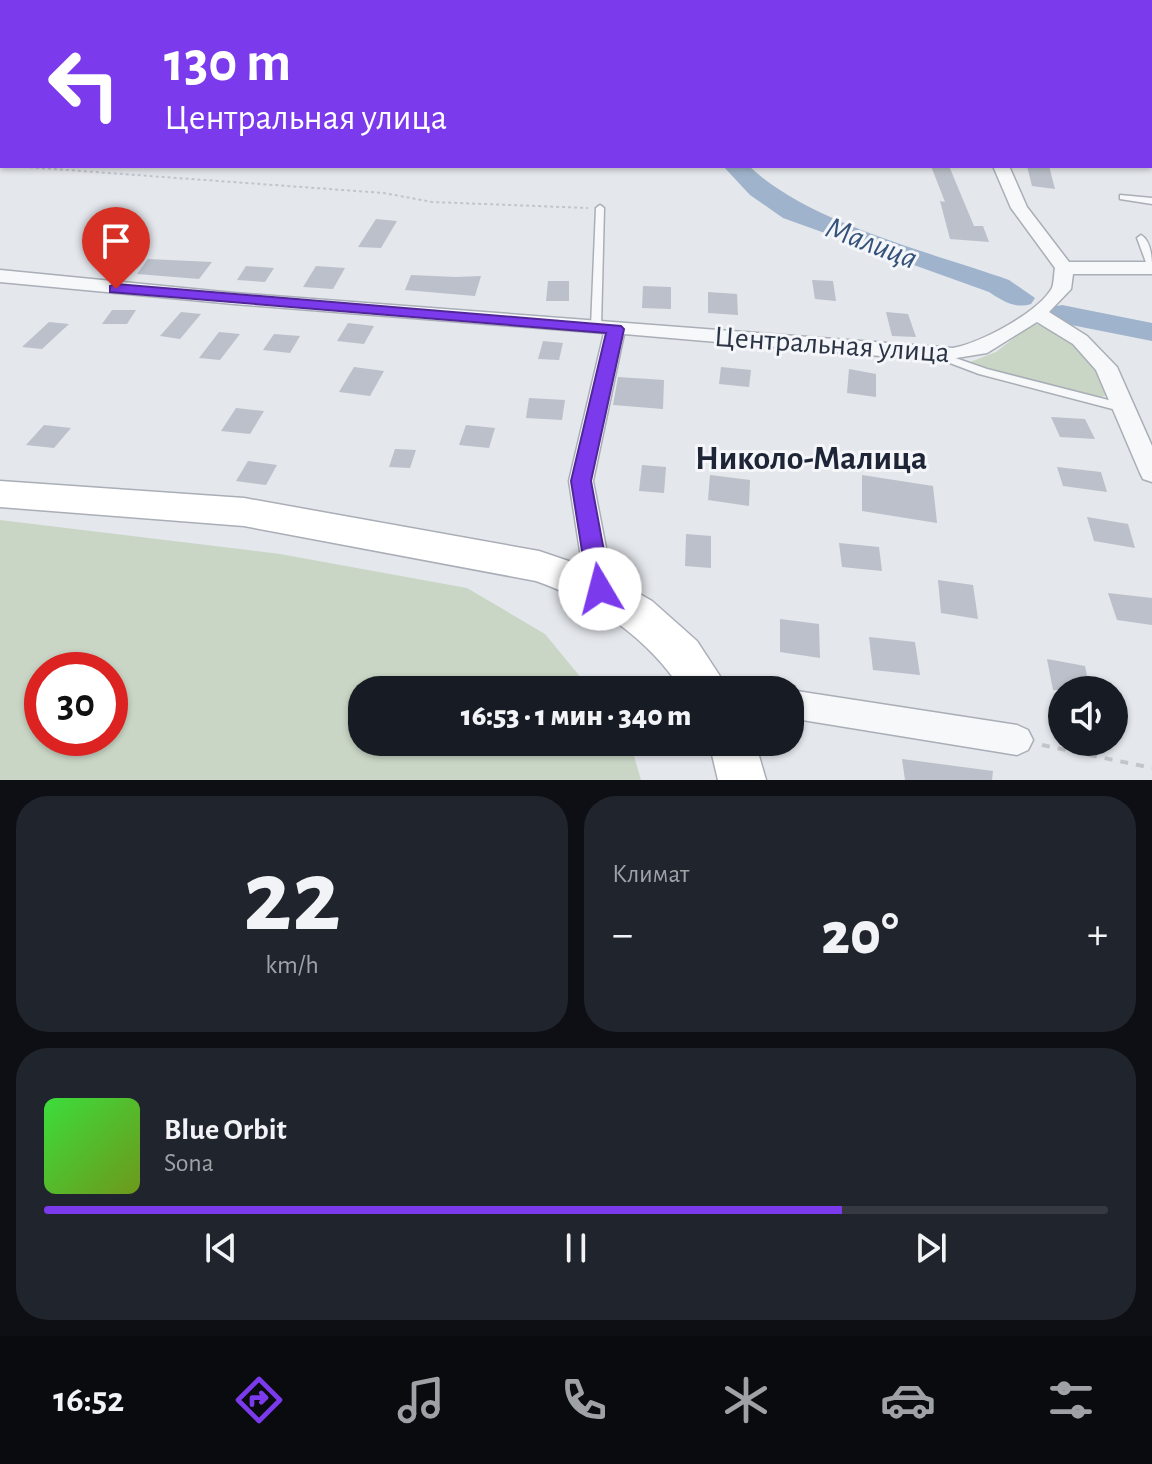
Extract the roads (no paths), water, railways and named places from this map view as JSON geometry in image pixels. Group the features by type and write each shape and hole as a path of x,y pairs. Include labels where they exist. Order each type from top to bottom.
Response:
{"street":[{"path":"1002,168 1019,208 1064,268 1152,266"},
{"name":"Центральная улица","path":"0,276 145,292 791,340 959,356 983,350 1037,313 1061,289 1064,268"},
{"path":"1037,313 1093,351 1106,367 1152,473"},
{"path":"600,589 581,481 605,328"},
{"path":"0,494 244,512 528,564 600,589 660,632 696,676"},
{"path":"804,706 1017,740"},
{"path":"736,756 742,780"}],"lane":[{"path":"1123,197 1152,201"},
{"path":"600,208 605,328"},
{"path":"1141,238 1152,266"},
{"path":"938,355 969,369 1082,394 1125,408"}],"waterway":[{"name":"Малица","path":"737,168 759,190 792,212 999,286 1020,298"},
{"name":"Малица","path":"1062,314 1152,332"}],"district":[{"name":"Николо-Малица","path":"811,457"}]}
